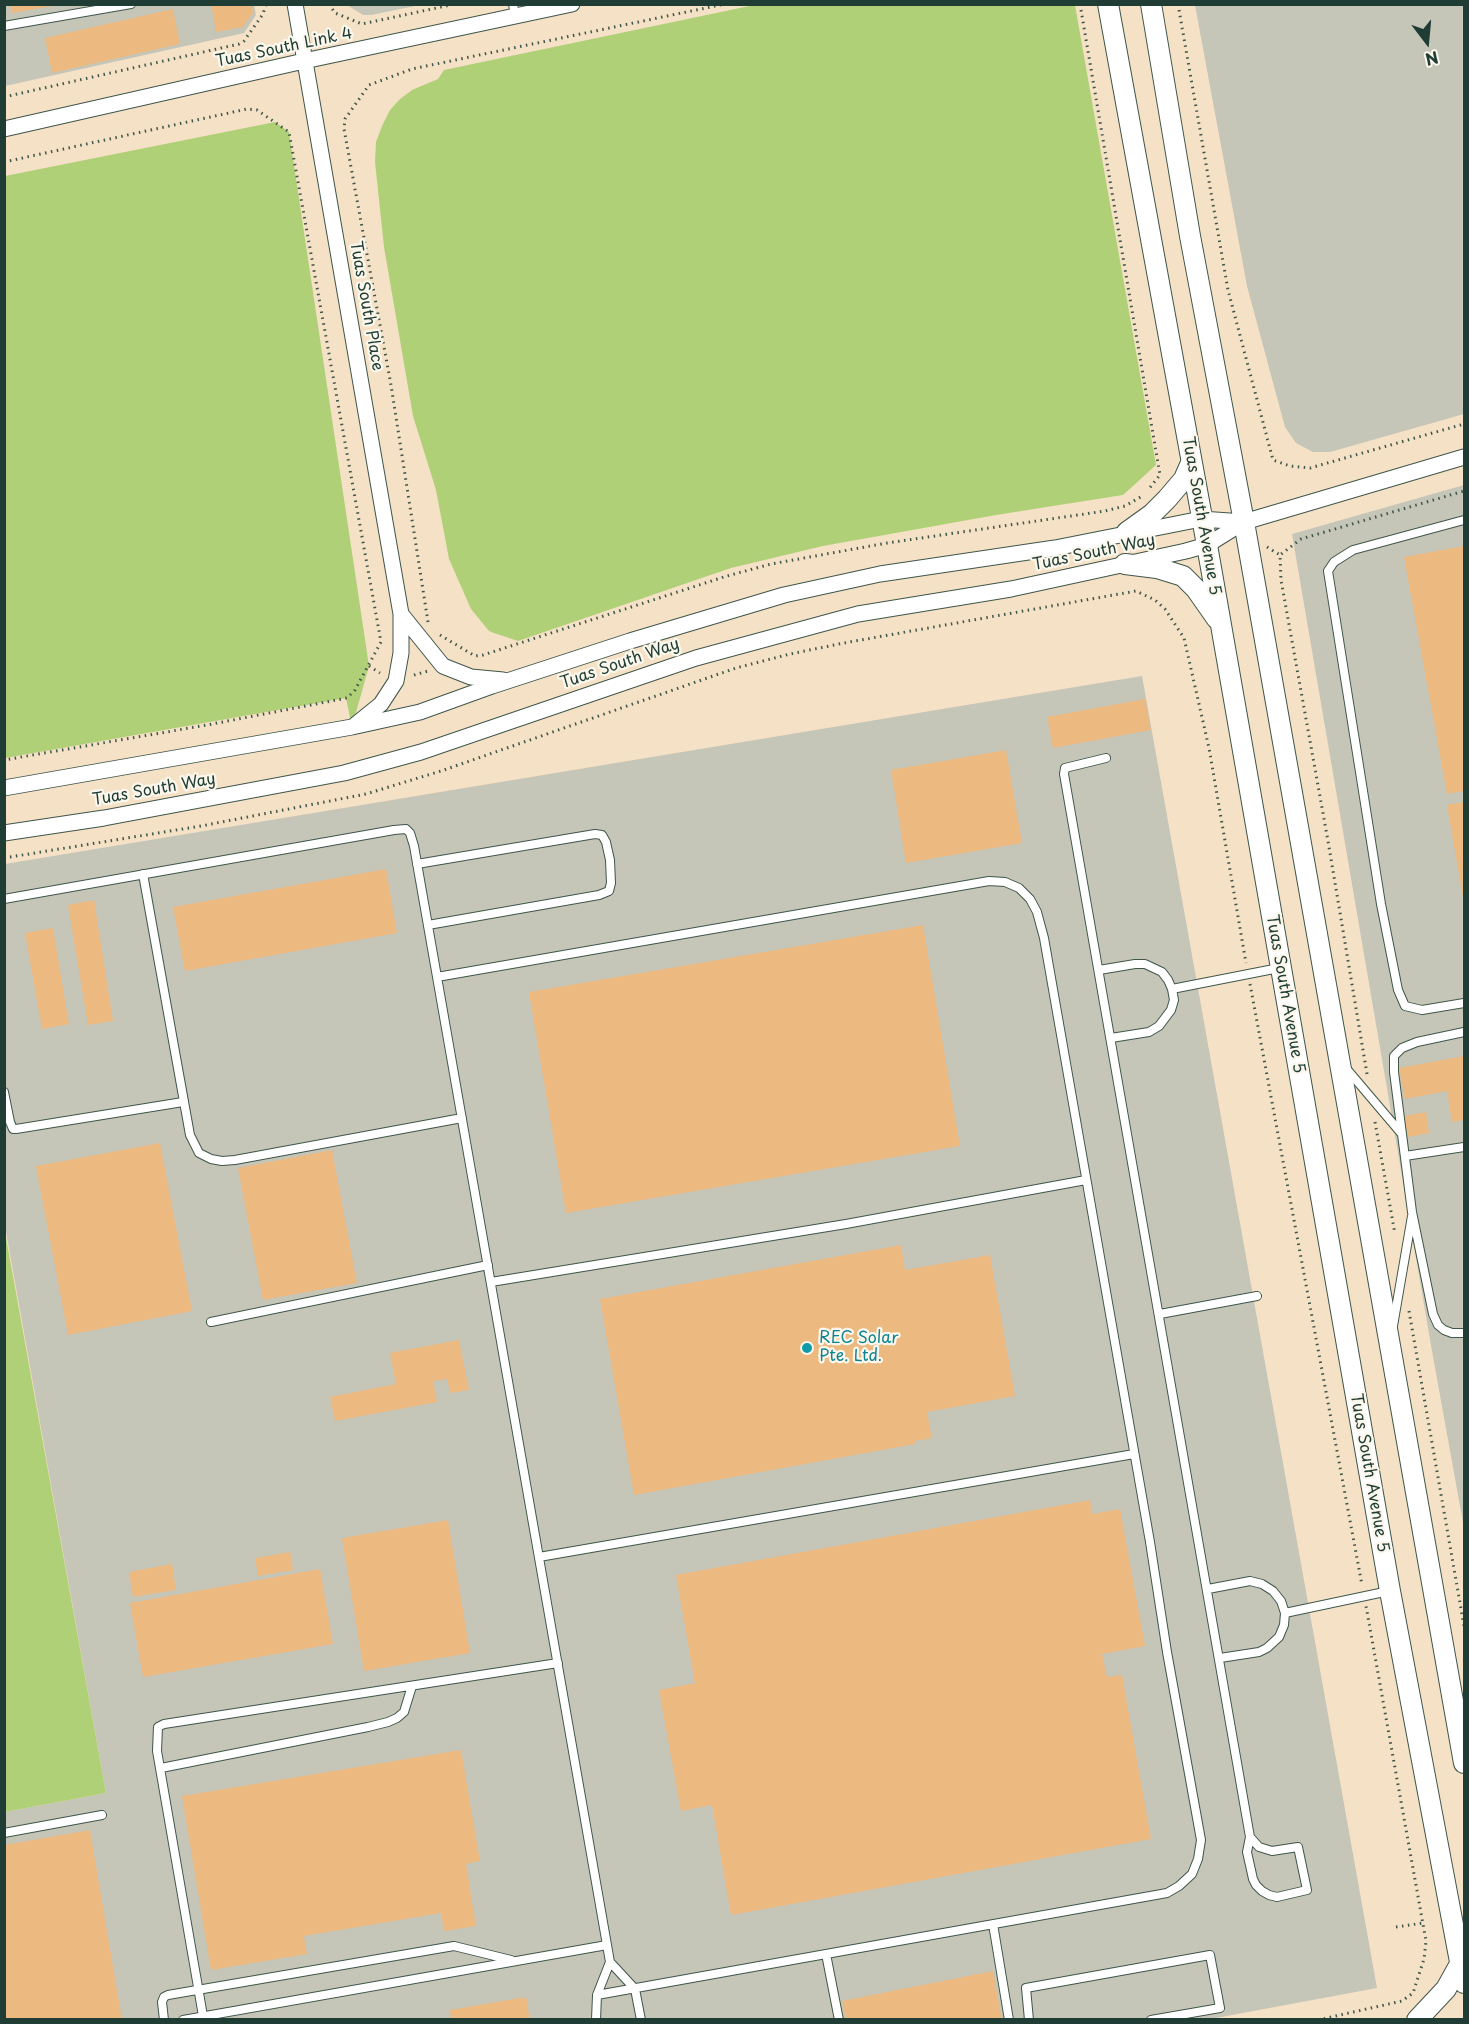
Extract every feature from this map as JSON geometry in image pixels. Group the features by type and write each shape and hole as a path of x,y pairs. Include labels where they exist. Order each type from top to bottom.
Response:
{"street":[{"name":"Tuas South Place","path":"295,4 401,614 401,653 396,681 381,704 352,727"},
{"name":"Tuas South Link 4","path":"4,129 304,62 514,10 572,4"},
{"name":"Tuas South Avenue 5","path":"1108,4 1207,545 1390,1590 1464,1983"},
{"path":"1151,4 1190,236 1244,522 1464,1763"},
{"name":"Tuas South Way","path":"4,833 104,818 344,773 421,752 708,654 858,614 1011,589 1207,545 1244,522 1464,458"},
{"path":"1127,532 1152,514 1167,499 1184,479 1191,463"},
{"name":"Tuas South Way","path":"4,788 352,727 420,712 630,641 784,595 880,574 1055,548 1202,519 1244,522"},
{"path":"1125,564 1156,568 1183,576 1196,589 1220,624"},
{"name":"Tuas South Place","path":"401,614 443,666 471,677 509,681"},
{"path":"1417,2019 1446,1989 1461,1962"}],"lane":[{"path":"4,26 131,4"},
{"path":"1464,520 1353,550 1334,562 1328,571 1379,893 1398,990 1405,1006 1422,1010 1464,1003"},
{"path":"1106,758 1065,768 1064,774 1251,1837 1247,1852 1253,1879 1262,1891 1277,1897 1307,1890 1298,1847 1272,1851 1259,1847 1251,1837"},
{"path":"4,898 401,829 406,829 412,838 610,1962 597,1995 596,2019"},
{"path":"417,864 595,834 602,836 606,842 610,861 609,891 599,895 428,925"},
{"path":"143,874 183,1102 190,1134 199,1153 222,1161 462,1118"},
{"path":"437,977 989,881 1005,882 1019,888 1030,899 1037,912 1044,938 1167,1652 1202,1840 1192,1874 1167,1893 597,1995"},
{"path":"1099,970 1145,964 1162,972 1172,989 1174,1000 1172,1010 1159,1026 1149,1032 1111,1038"},
{"path":"1172,989 1280,968"},
{"path":"1464,1032 1417,1042 1402,1048 1394,1056 1395,1092 1412,1212 1432,1314 1444,1330 1458,1334 1464,1333"},
{"path":"1338,1059 1402,1135"},
{"path":"4,1092 13,1129 183,1102"},
{"path":"1405,1156 1464,1147"},
{"path":"490,1282 835,1226 1086,1180"},
{"path":"1390,1346 1412,1212"},
{"path":"211,1322 488,1265"},
{"path":"1160,1314 1257,1296"},
{"path":"539,1557 1134,1454"},
{"path":"1208,1589 1250,1581 1262,1584 1281,1601 1284,1613 1284,1625 1279,1637 1267,1648 1259,1652 1220,1658"},
{"path":"1284,1613 1390,1590"},
{"path":"203,2016 161,1768 158,1727 164,1724 558,1664"},
{"path":"161,1768 387,1722 404,1712 412,1686"},
{"path":"4,1833 102,1815"},
{"path":"993,1924 1009,2019"},
{"path":"183,2019 607,1945"},
{"path":"164,2019 162,2002 168,1995 454,1946 515,1961"},
{"path":"826,1954 838,2019"},
{"path":"1029,2019 1026,1988 1210,1955 1220,2008 1150,2019"},
{"path":"610,1962 635,1989 640,2019"}],"path":[{"path":"4,97 239,44 244,41 263,14 266,4"},
{"path":"329,4 335,13 362,24 456,4"},
{"path":"725,4 412,69 369,85 345,119 344,129 391,386 429,622 432,630 475,656 771,564 887,543 1105,511 1125,506 1144,495 1160,476 1080,4"},
{"path":"1178,4 1228,290 1274,460 1290,466 1310,468 1464,424"},
{"path":"4,162 246,109 257,110 289,132 381,642 355,690 347,698 207,726 4,760"},
{"path":"1280,555 1301,539 1464,491"},
{"path":"1265,546 1280,555"},
{"path":"1280,555 1280,560"},
{"path":"4,858 201,825 366,794 441,771 757,662 844,643 1136,591 1155,600 1165,609 1184,638 1209,748 1248,974 1426,1941 1424,1959 1413,1993 1402,2001 1318,2019"},
{"path":"1396,1927 1423,1923"}],"shaded area":[{"path":"254,4 256,15 244,33 5,86 4,5"},
{"path":"347,4 420,5 363,15"},
{"path":"1195,5 1464,5 1464,414 1330,452 1313,452 1296,443 1285,427 1247,286"},
{"path":"1464,485 1464,1528 1292,534"},
{"path":"1142,676 1377,1988 1205,2020 5,2020 5,1812 106,1793 5,1226 5,864"}],"green space":[{"path":"759,4 1075,5 1156,465 1123,495 823,546 731,568 518,641 489,631 471,609 449,559 436,490 413,416 384,247 375,162 376,142 382,126 390,110 400,99 412,90 438,79 444,70"},
{"path":"275,122 289,132 369,666 352,727 346,698 5,758 5,176"},
{"path":"4,1226 106,1793 5,1812 4,1812"}],"building":[{"path":"211,4 252,4 253,13 243,27 216,32"},
{"path":"10,5 53,5 53,6 12,13"},
{"path":"173,9 180,44 52,73 45,38"},
{"path":"1464,546 1464,791 1447,794 1404,557"},
{"path":"1145,699 1151,730 1053,748 1047,717"},
{"path":"1006,750 1022,843 906,863 891,770"},
{"path":"1464,802 1464,897 1463,897 1447,805"},
{"path":"386,869 397,933 185,971 173,907"},
{"path":"94,900 113,1021 88,1025 68,905"},
{"path":"923,925 960,1146 566,1213 529,992"},
{"path":"53,928 69,1024 42,1029 25,933"},
{"path":"1464,1056 1464,1120 1452,1122 1447,1091 1405,1099 1399,1068"},
{"path":"1426,1112 1429,1133 1408,1137 1404,1116"},
{"path":"160,1143 192,1311 68,1335 36,1166"},
{"path":"332,1150 357,1283 263,1300 238,1168"},
{"name":"REC Solar Pte. Ltd.","path":"901,1245 905,1270 990,1255 1015,1396 927,1412 932,1438 915,1441 915,1444 634,1495 600,1299"},
{"path":"459,1340 469,1390 450,1393 447,1379 433,1381 437,1402 335,1421 330,1397 396,1384 390,1353"},
{"path":"1090,1500 1092,1514 1120,1509 1145,1646 1102,1654 1107,1677 1122,1675 1151,1839 731,1915 712,1805 681,1811 659,1690 695,1683 676,1575"},
{"path":"448,1520 470,1653 364,1671 342,1538"},
{"path":"290,1552 293,1570 258,1576 255,1558"},
{"path":"172,1564 176,1590 133,1597 129,1572"},
{"path":"320,1569 333,1644 143,1677 130,1603"},
{"path":"461,1750 480,1861 466,1864 476,1926 444,1931 441,1913 304,1936 307,1954 211,1970 182,1796"},
{"path":"90,1830 122,2020 4,2020 4,1845"},
{"path":"993,1971 1002,2020 846,2020 842,2001"},
{"path":"526,1997 530,2020 451,2020 450,2010"}],"place":[{"name":"REC Solar Pte. Ltd.","path":"807,1348"}]}
